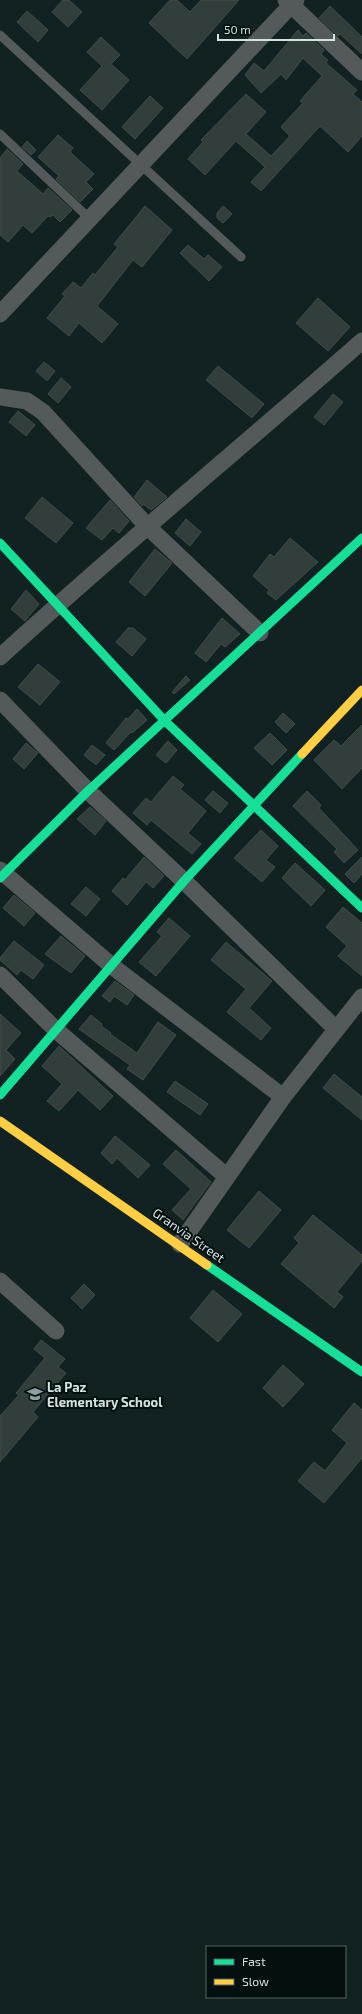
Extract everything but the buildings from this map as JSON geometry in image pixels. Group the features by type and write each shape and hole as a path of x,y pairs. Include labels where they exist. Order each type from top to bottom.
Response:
{"street":[{"path":"0,314 291,2 362,72"},
{"path":"0,657 56,606 362,341"},
{"path":"0,397 27,400 43,412 148,527 260,633"},
{"path":"283,1097 112,966 1,874 88,791 362,538"},
{"path":"0,544 56,606 165,721 362,908"},
{"path":"0,1095 184,881 255,807 362,690"},
{"path":"0,700 88,791 184,881 336,1029"},
{"path":"0,975 56,1030 226,1176"},
{"path":"180,1244 226,1176 283,1097 362,997"},
{"name":"Granvia Street","path":"0,1121 180,1244 362,1372"},
{"path":"0,1281 56,1331"}],"lane":[{"path":"0,35 241,257"},
{"path":"0,134 90,218"}],"traffic: fast":[{"path":"0,878 88,791 362,538"},
{"path":"0,543 165,721 362,908"},
{"path":"0,1095 184,881 302,754"},
{"path":"207,1265 362,1372"}],"traffic: slow":[{"path":"302,754 362,690"},
{"path":"0,1121 207,1265"}],"place":[{"name":"La Paz Elementary School","path":"35,1394"}]}
